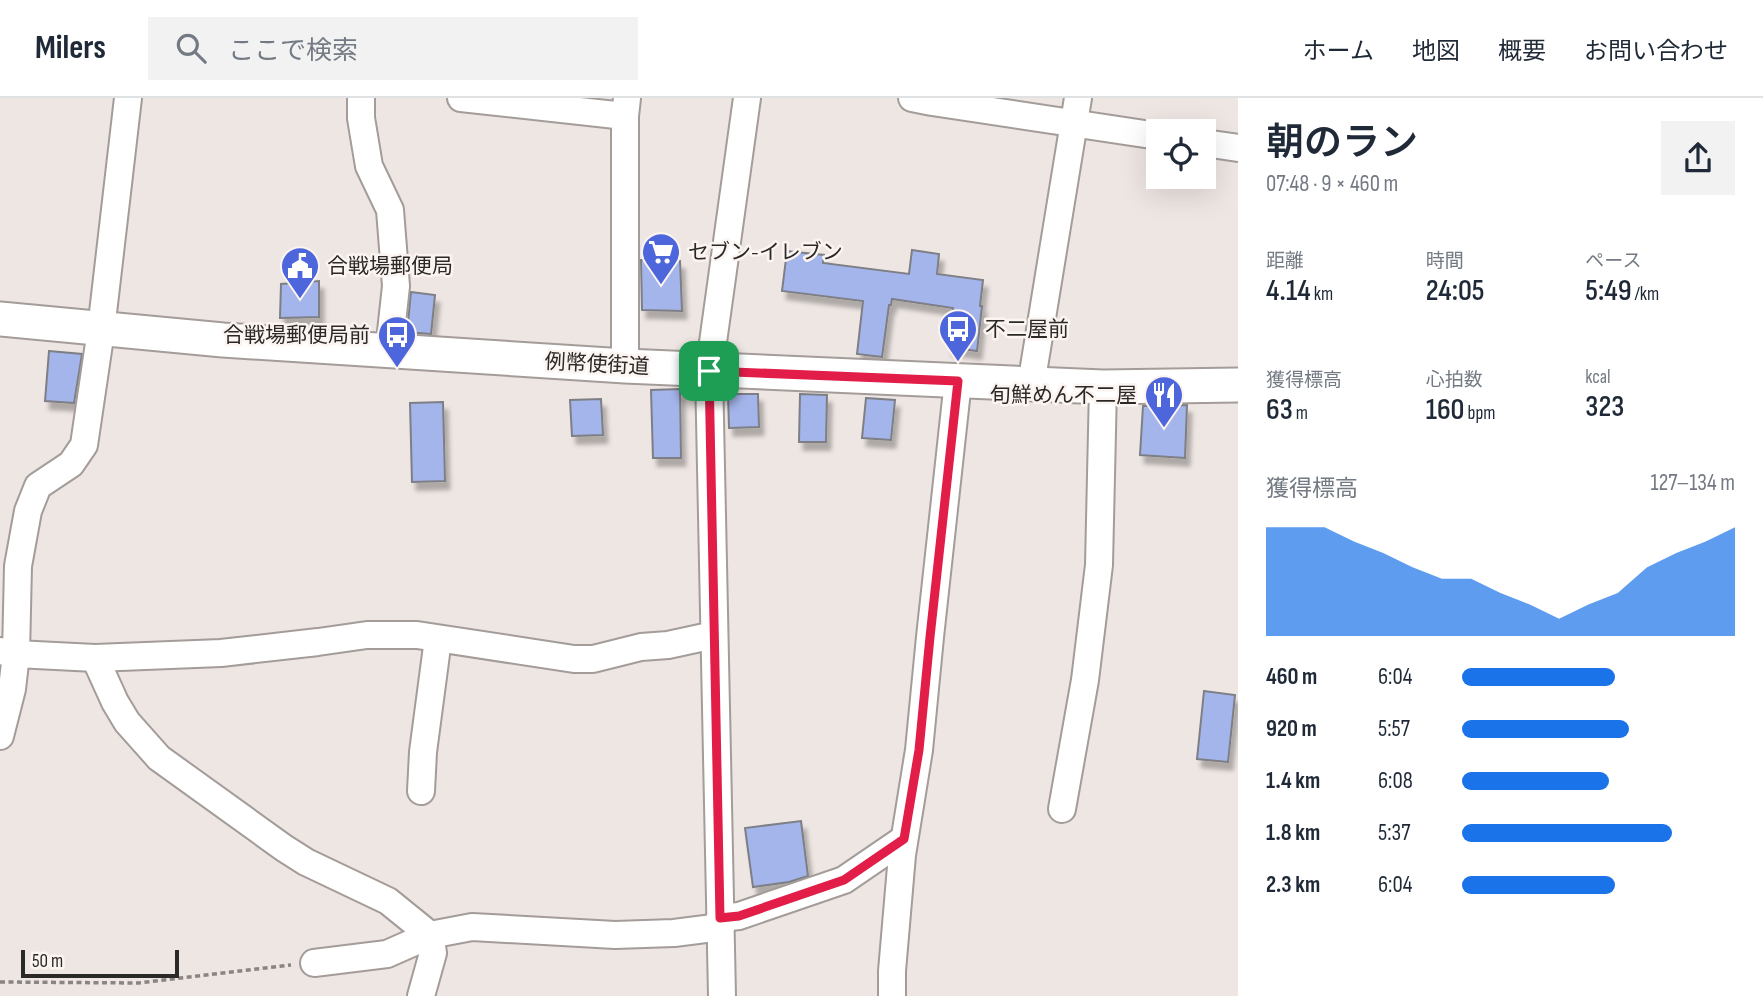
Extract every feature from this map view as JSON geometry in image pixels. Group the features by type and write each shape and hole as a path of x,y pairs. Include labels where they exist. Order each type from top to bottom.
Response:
{"main road":[{"name":"例幣使街道","path":"0,319 223,340 709,371 1103,387 1238,385"}],"street":[{"path":"0,736 12,689 8,652 18,566 28,511 38,486 71,464 84,445 101,330 128,98"},
{"path":"361,98 361,118 369,166 390,210 396,286 389,350"},
{"path":"461,98 626,107 625,366"},
{"path":"722,996 709,371 747,98"},
{"path":"912,98 932,102 1076,111 1146,132"},
{"path":"1031,385 1076,111"},
{"path":"1216,145 1238,148"},
{"path":"892,996 904,839 919,750 958,381"},
{"path":"1062,809 1085,680 1099,565 1103,387"},
{"path":"8,652 94,658 221,653 368,635 416,635 574,659 593,659 641,647 668,645 714,635"},
{"path":"421,792 423,752 438,639"},
{"path":"94,658 127,722 159,758 284,848 306,862 388,901 430,935 433,953 421,996"},
{"path":"314,963 387,954 430,935 472,927 615,936 674,933 720,923 844,880 904,839"}],"path":[{"path":"0,982 138,983 314,963"}],"building":[{"path":"912,250 939,254 937,274 983,280 977,351 948,347 953,308 892,299 882,357 857,354 863,301 782,291 787,251 824,255 823,263 909,274"},
{"name":"セブン-イレブン","path":"641,260 680,261 682,311 642,310"},
{"name":"合戦場郵便局","path":"319,281 319,317 280,318 281,284"},
{"path":"411,292 435,295 431,334 407,332"},
{"path":"49,351 82,354 74,403 45,401"},
{"path":"680,389 681,458 653,458 651,390"},
{"path":"728,394 758,394 759,427 729,428"},
{"path":"800,394 827,395 826,442 799,442"},
{"path":"866,398 895,400 891,440 862,438"},
{"path":"601,399 603,435 572,436 570,400"},
{"path":"443,402 445,481 412,482 410,403"},
{"name":"旬鮮めん不二屋","path":"1187,405 1185,458 1140,455 1143,406"},
{"path":"1204,691 1235,695 1228,762 1197,759"},
{"path":"801,821 808,876 789,882 753,887 745,828"}],"place":[{"name":"セブン-イレブン","path":"661,286"},
{"name":"合戦場郵便局","path":"300,300"},
{"name":"不二屋前","path":"958,363"},
{"name":"合戦場郵便局前","path":"397,369"},
{"name":"旬鮮めん不二屋","path":"1164,429"}],"route":[{"path":"709,371 958,381 919,750 904,839 844,880 739,916 720,918 714,635 709,371"}]}
